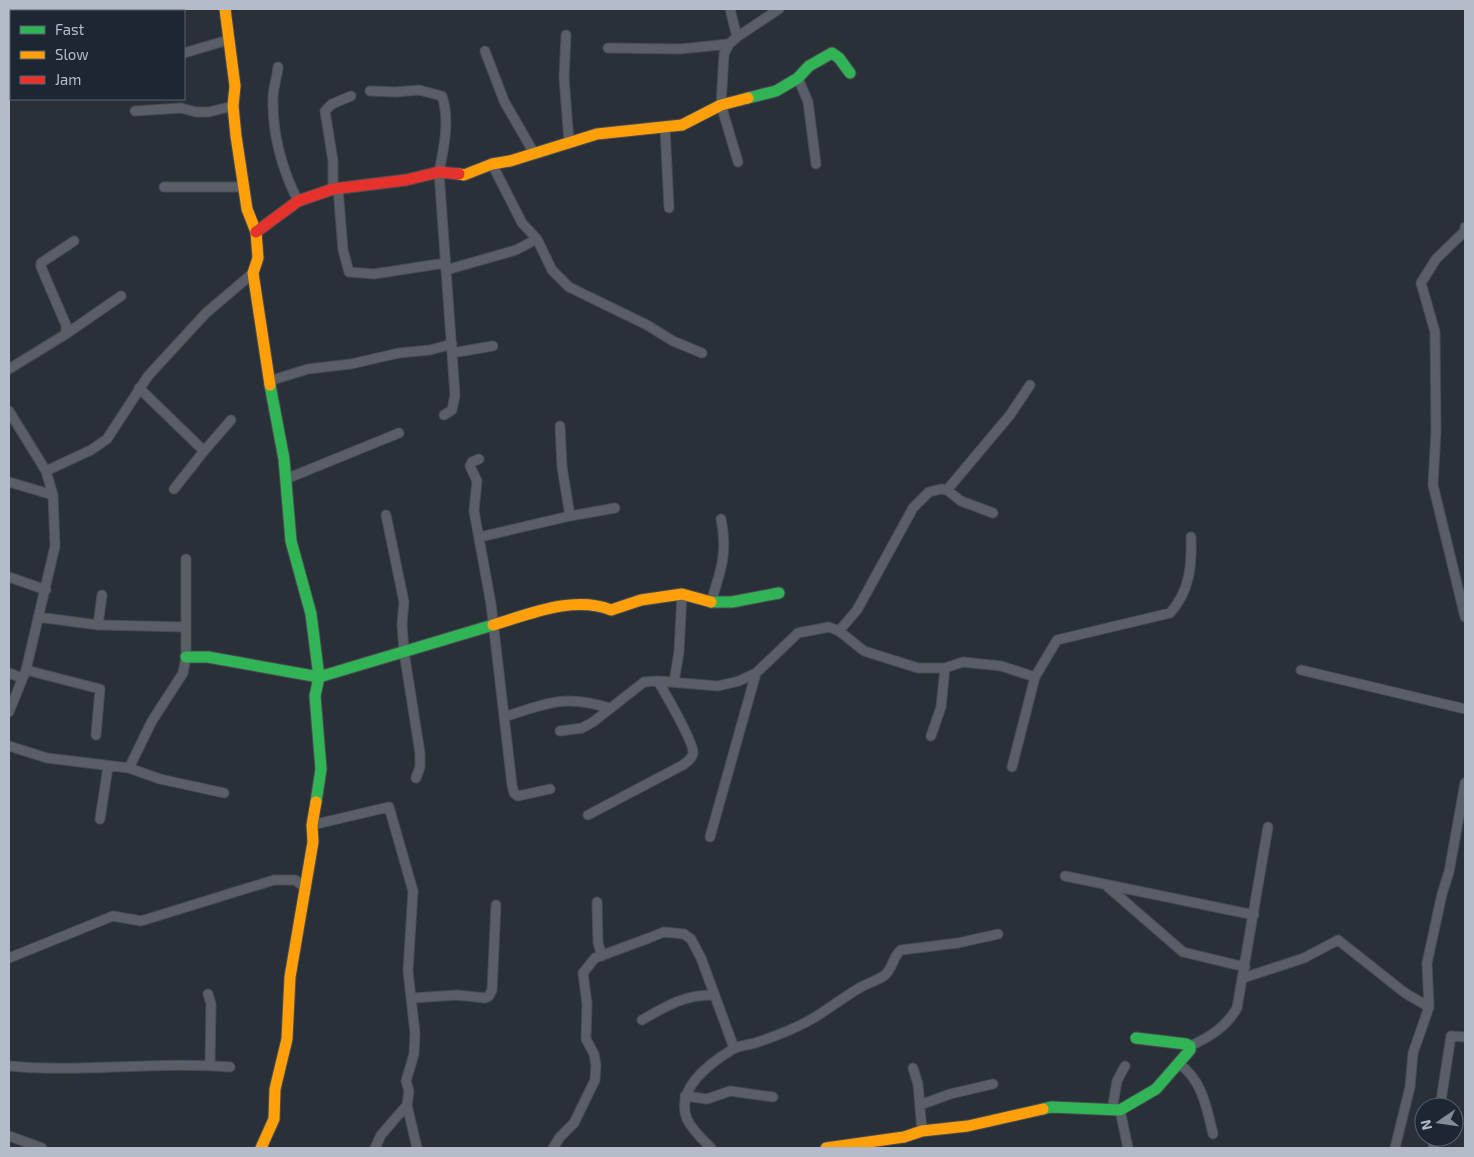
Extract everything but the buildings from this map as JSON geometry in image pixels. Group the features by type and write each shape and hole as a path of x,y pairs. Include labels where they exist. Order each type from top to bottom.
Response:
{"street":[{"path":"225,9 235,86 233,106 247,209 256,232 258,258 253,273 286,479 291,541 311,614 319,677 315,696 318,714 320,769 312,825 313,842 290,977 287,1039 275,1089 274,1119 261,1148"},
{"path":"730,9 738,37"},
{"path":"738,162 721,105 721,72 724,54 729,44 779,9"},
{"path":"566,36 564,78 569,141"},
{"path":"185,53 228,40"},
{"path":"608,48 680,49 729,44"},
{"path":"485,51 504,101 534,153"},
{"path":"256,232 298,201 336,189 368,182 406,180 439,172 464,175 492,164 510,161 569,141 597,134 665,127 692,121 721,105 776,91 798,78 808,66 832,53 839,58 850,73"},
{"path":"278,67 273,98 274,128 287,174 298,201"},
{"path":"798,78 808,102 816,164"},
{"path":"370,91 396,92 420,90 442,96 446,113 444,147 439,172 452,349 454,406 452,410 444,414"},
{"path":"351,96 332,104 325,110 343,250 348,272 374,274 445,266 516,250 537,239"},
{"path":"135,111 181,108 196,112 208,112 233,106"},
{"path":"665,127 670,208"},
{"path":"492,164 522,223 537,239 552,270 568,287 647,325 673,341 702,353"},
{"path":"164,187 244,187"},
{"path":"1465,227 1465,231 1436,259 1421,283 1435,332 1436,431 1433,485 1462,585 1465,617"},
{"path":"66,334 66,325 41,263 74,241"},
{"path":"46,471 91,450 107,439 139,388 206,313 253,273"},
{"path":"9,370 121,296"},
{"path":"269,381 308,369 351,364 399,353 493,346"},
{"path":"947,490 1010,415 1030,385"},
{"path":"139,388 204,451"},
{"path":"9,411 46,471 53,494 55,546 46,590 24,674 9,712"},
{"path":"174,489 230,420"},
{"path":"560,426 562,467 570,516"},
{"path":"286,479 399,433"},
{"path":"479,459 472,462 470,466 477,481 474,511 491,604 492,625 514,794 526,795 550,789"},
{"path":"9,482 53,494"},
{"path":"839,631 857,610 913,508 929,492 941,488 947,490 961,501 993,513"},
{"path":"480,537 570,516 615,508"},
{"path":"386,515 404,602 402,624 404,652 420,753 420,767 416,778"},
{"path":"711,602 720,574 726,541 721,519"},
{"path":"1012,767 1035,677 1057,640 1170,612 1181,600 1192,562 1192,537"},
{"path":"129,768 152,721 183,672 186,657 186,559"},
{"path":"9,577 46,590"},
{"path":"186,657 208,658 319,677 538,612 578,604 596,604 611,610 619,609 641,600 682,594 711,602 748,601 779,593"},
{"path":"674,682 679,652 682,594"},
{"path":"98,626 102,595"},
{"path":"38,617 98,626 186,627"},
{"path":"560,731 582,728 644,682 658,681 718,686 739,682 756,673 798,633 829,626 839,631 864,651 898,663 924,669 945,668 963,662 1001,666 1035,677"},
{"path":"931,736 940,706 945,668"},
{"path":"1301,670 1465,709"},
{"path":"9,673 24,674 100,689 96,735"},
{"path":"710,836 756,673"},
{"path":"588,815 683,765 692,757 693,750 685,732 658,681"},
{"path":"504,717 554,700 571,699 609,708"},
{"path":"9,746 47,758 108,767 129,768 224,794"},
{"path":"100,819 108,767"},
{"path":"1396,1148 1410,1087 1413,1053 1429,1007 1427,964 1442,894 1461,826 1465,783"},
{"path":"312,825 389,808 413,891 408,971 413,998 414,1054 406,1081 409,1091 407,1105 417,1148"},
{"path":"1136,1038 1190,1046 1208,1038 1230,1020 1237,1008 1243,978 1268,827"},
{"path":"1065,876 1254,915"},
{"path":"9,958 113,916 141,921 274,880 295,880 306,888"},
{"path":"1106,885 1183,952 1245,967"},
{"path":"597,902 598,943 602,956"},
{"path":"413,998 457,995 485,998 490,996 492,990 496,906"},
{"path":"553,1148 560,1137 574,1123 595,1080 596,1065 594,1054 586,1039 587,1004 584,973 591,961 664,932 684,934 691,939 701,958 734,1048"},
{"path":"711,1148 688,1120 684,1109 685,1096 692,1085 708,1068 734,1048 779,1035 820,1014 887,973 897,952 901,950 958,943 998,934"},
{"path":"1243,978 1304,958 1338,940 1405,994 1429,1007"},
{"path":"208,994 212,1004 210,1065"},
{"path":"642,1020 676,1000 693,996 714,995"},
{"path":"1442,1097 1451,1036 1465,1037"},
{"path":"826,1148 904,1137 922,1131 968,1126 1051,1107 1116,1110 1156,1089 1179,1064 1190,1050 1190,1046"},
{"path":"9,1066 47,1070 162,1064 230,1067"},
{"path":"1179,1064 1193,1075 1206,1106 1213,1134"},
{"path":"1126,1066 1117,1081 1116,1110 1128,1148"},
{"path":"913,1068 920,1105 922,1131"},
{"path":"920,1105 950,1094 993,1084"},
{"path":"685,1096 707,1099 730,1091 773,1097"},
{"path":"375,1148 381,1135 407,1105"},
{"path":"9,1136 42,1148"}],"traffic: fast":[{"path":"748,98 776,91 798,78 809,66 832,53 839,58 850,73"},
{"path":"270,385 284,459 291,541 311,614 319,677 315,696 321,769 316,802"},
{"path":"711,602 732,602 779,593"},
{"path":"186,657 208,657 319,677 493,625"},
{"path":"1043,1109 1051,1107 1120,1110 1156,1089 1190,1050 1190,1046 1186,1044 1136,1038"}],"traffic: slow":[{"path":"225,9 235,86 233,106 236,136 247,209 256,232 258,258 253,273 270,385"},
{"path":"459,174 464,175 492,164 510,161 597,134 682,125 721,105 748,98"},
{"path":"493,625 537,611 567,605 582,604 611,610 641,600 682,594 711,602"},
{"path":"261,1148 274,1119 275,1089 287,1039 290,977 313,842 312,825 316,802"},
{"path":"826,1148 904,1137 922,1131 968,1126 1043,1109"}],"traffic: jam":[{"path":"256,232 298,201 333,189 406,180 439,172 459,174"}]}
